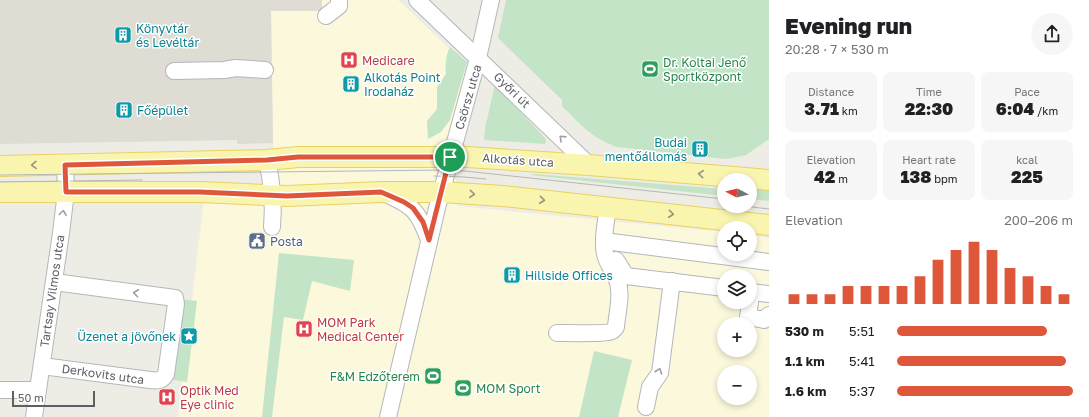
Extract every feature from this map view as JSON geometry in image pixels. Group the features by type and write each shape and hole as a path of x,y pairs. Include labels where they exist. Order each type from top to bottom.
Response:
{"main road":[{"name":"Alkotás utca","path":"0,166 267,160 298,157 450,157 589,165 764,178"},
{"path":"0,192 200,192 272,195 441,192 503,196 769,225"}],"street":[{"name":"Győri út","path":"417,0 589,165"},
{"name":"Csörsz utca","path":"388,417 429,240 492,0"},
{"path":"326,16 346,2"},
{"path":"174,71 224,70 236,68 265,70"},
{"path":"267,160 271,177 272,227"},
{"name":"Tartsay Vilmos utca","path":"34,417 66,192 65,165"},
{"path":"381,192 404,202 413,208 423,222 429,240"},
{"path":"558,333 605,333 612,331 616,326 619,290 618,281 608,264 605,254 604,241 608,207"},
{"path":"604,241 769,262"},
{"path":"604,241 626,276 717,287"},
{"path":"646,407 650,387 660,373 672,281"},
{"name":"Derkovits utca","path":"42,366 159,381 163,379 166,374 176,304 175,298 54,282"},
{"path":"757,296 769,294"},
{"path":"749,309 748,317 764,320 769,315"},
{"path":"0,390 38,390"}],"shaded area":[{"path":"0,0 322,0 322,11 271,11 273,143 237,144 237,140 0,144"},
{"path":"322,0 398,0 472,70 452,137 458,206 717,231 717,261 757,261 757,236 769,238 769,417 178,417 204,199 276,201 273,143 271,10 321,11"}],"green space":[{"name":"Dr. Koltai Jenő Sportközpont","path":"506,0 769,0 769,139 746,155 726,159 617,147 600,139 586,130 562,106 562,100 498,38"},
{"path":"450,47 467,62 450,120 441,132 428,139 427,121 437,109 437,87 446,74 446,60"},
{"path":"495,85 546,139 545,144 484,140 485,128"},
{"path":"534,174 717,188 717,195 530,175"},
{"path":"769,189 769,201 757,200 757,190"},
{"path":"279,253 354,260 350,291 312,281 303,320 284,317 272,417 262,417"},
{"path":"178,299 197,301 187,382 167,379"},
{"path":"594,351 632,360 618,417 579,417"}],"tram line":[{"path":"0,175 446,170 717,198"},
{"path":"434,176 486,179"},
{"path":"0,182 142,180"},
{"path":"757,208 769,209"}],"place":[{"name":"Könyvtár és Levéltár","path":"123,35"},
{"name":"Medicare","path":"349,60"},
{"name":"Dr. Koltai Jenő Sportközpont","path":"650,69"},
{"name":"Alkotás Point Irodaház","path":"351,84"},
{"name":"Főépület","path":"124,110"},
{"name":"Budai mentőállomás","path":"700,149"},
{"name":"Posta","path":"257,241"},
{"name":"Hillside Offices","path":"512,275"},
{"name":"MOM Park Medical Center","path":"304,329"},
{"name":"Üzenet a jövőnek","path":"189,336"},
{"name":"F&M Edzőterem","path":"433,376"},
{"name":"MOM Sport","path":"463,388"},
{"name":"Optik Med Eye clinic","path":"167,397"}],"route":[{"path":"298,157 450,157 429,240 423,222 413,208 404,202 381,192 287,196 200,192 66,192 65,165 267,160 298,157"}]}
